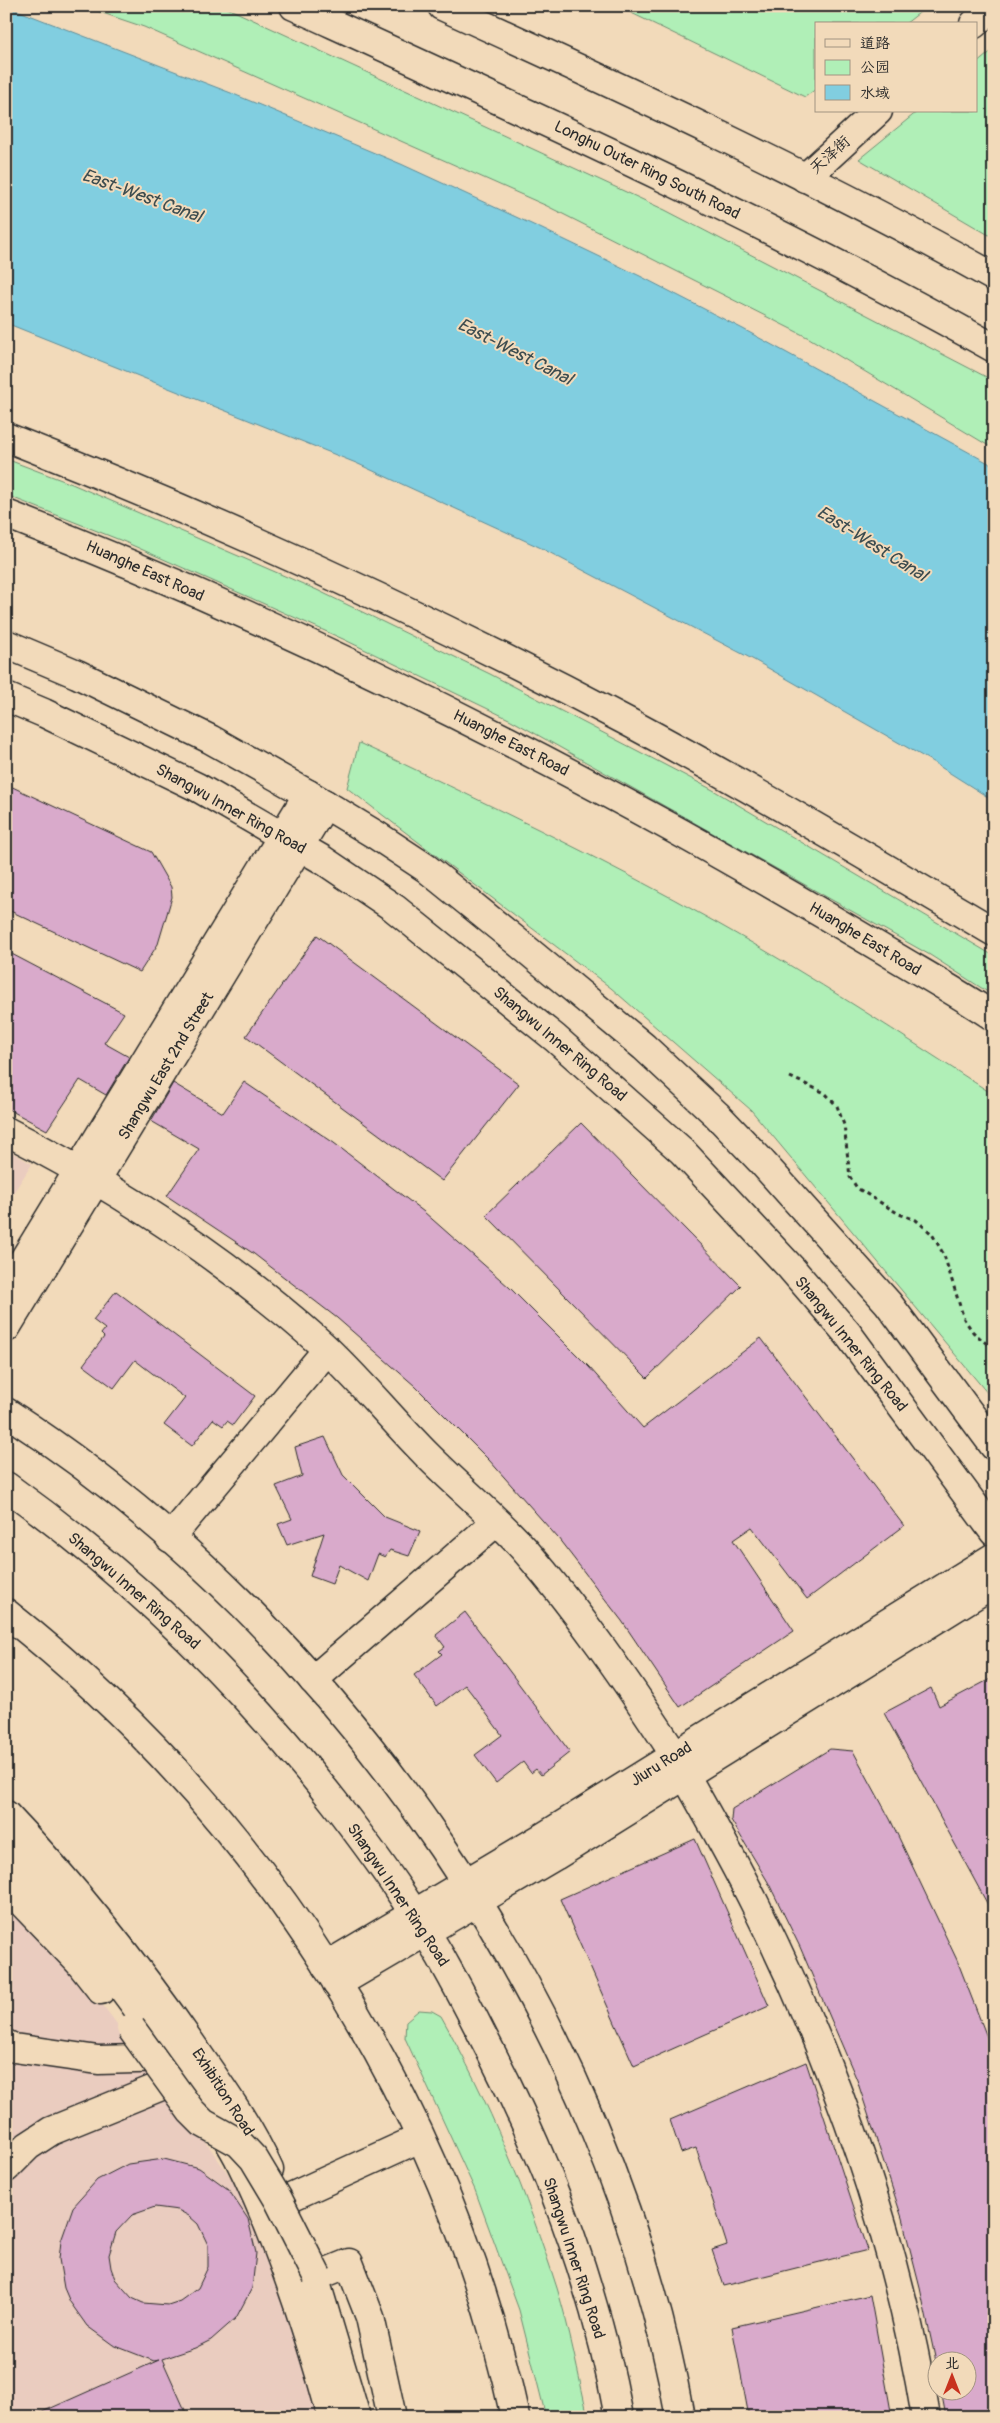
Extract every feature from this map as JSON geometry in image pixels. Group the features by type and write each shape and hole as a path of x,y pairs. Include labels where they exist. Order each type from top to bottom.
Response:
{"street":[{"name":"Longhu Outer Ring South Road","path":"294,6 707,197 884,286 994,348"},
{"path":"442,6 641,97 913,232 994,277"},
{"path":"976,22 993,6"},
{"name":"天泽街","path":"805,178 877,112"},
{"path":"6,437 97,473 248,538 475,644 632,724 789,810 994,932"},
{"name":"Huanghe East Road","path":"6,514 69,539 218,604 452,712 598,788 762,877 994,1017"},
{"path":"6,644 77,674 210,739 376,834 433,874 588,1000 717,1115 822,1228 888,1303 994,1446"},
{"name":"Shangwu Inner Ring Road","path":"6,697 44,713 197,787 291,841 402,914 562,1044 682,1151 791,1268 848,1334 994,1532"},
{"name":"Shangwu East 2nd Street","path":"6,1328 87,1176 317,799"},
{"path":"6,1131 126,1198 222,1263 327,1350 426,1454 523,1548 592,1633 680,1765 757,1908 801,2002 840,2099 873,2197 901,2298 926,2417"},
{"name":"Shangwu East 2nd Street","path":"6,1289 87,1176"},
{"path":"170,1538 327,1350"},
{"path":"6,1412 75,1460 170,1538 244,1607 313,1680 398,1785 472,1892 506,1948 561,2055 607,2161 647,2276 664,2335 680,2417"},
{"name":"Shangwu Inner Ring Road","path":"6,1486 91,1550 134,1587 239,1689 297,1756 349,1822 419,1924 452,1977 506,2082 550,2183 605,2350 618,2417"},
{"path":"313,1680 496,1522"},
{"name":"Jiuru Road","path":"680,1765 994,1557"},
{"name":"Jiuru Road","path":"332,1975 680,1765 994,1583"},
{"path":"6,1613 85,1679 164,1757 268,1883 332,1975 363,2026 420,2138 476,2276 506,2375 515,2417"},
{"name":"Exhibition Road","path":"6,1815 101,1922 143,1975 228,2095 258,2146 317,2286 356,2417"},
{"name":"Exhibition Road","path":"6,1849 83,1936 124,1988 208,2107 238,2157 295,2294 332,2417"},
{"path":"6,1886 79,1962 131,2028 191,2111 203,2123 239,2143 254,2159 278,2199 317,2276 349,2262 370,2317 392,2417"},
{"path":"6,2044 14,2048 98,2060 179,2067"},
{"path":"6,2168 28,2146 51,2131 179,2067"},
{"path":"282,2201 420,2138"}],"path":[{"path":"790,1077 825,1093 837,1106 844,1125 850,1177 856,1188 899,1214 916,1220 932,1234 944,1255 951,1284 964,1319 973,1332 994,1350"}],"shaded area":[{"path":"6,1149 32,1164 6,1204"},
{"path":"6,1904 98,1999 191,2121 240,2191 299,2349 319,2417 6,2417"}],"green space":[{"path":"82,6 223,6 665,210 994,381 994,449 809,338 547,206 144,27"},
{"path":"617,6 928,6 908,22 815,22 815,90 805,97"},
{"path":"994,49 994,238 859,159 917,112 978,112 978,62"},
{"path":"6,459 72,484 317,590 490,674 713,790 994,956 994,996 930,955 511,720 343,639 125,542 6,495"},
{"path":"359,743 585,853 717,923 822,985 994,1095 994,1401 751,1110 611,988 347,788"},
{"path":"419,2010 432,2011 441,2016 459,2048 506,2149 533,2218 562,2304 588,2417 546,2417 519,2310 475,2190 405,2038 406,2021"}],"water":[{"name":"East-West Canal","path":"6,6 231,93 401,164 542,229 640,276 743,329 994,466 994,801 931,761 754,660 539,547 356,463 6,323"}],"building":[{"path":"6,784 151,852 171,887 172,897 158,944 140,972 6,909"},
{"path":"317,935 519,1084 442,1181 246,1036"},
{"path":"6,951 124,1013 104,1043 129,1057 106,1095 80,1080 47,1130 6,1108"},
{"path":"244,1082 334,1143 424,1212 509,1287 589,1367 643,1428 761,1338 904,1526 807,1599 752,1527 733,1540 794,1631 680,1707 622,1621 558,1538 489,1460 415,1386 337,1318 254,1254 167,1196 199,1149 151,1121 173,1083 223,1113"},
{"path":"581,1123 741,1286 647,1378 486,1215"},
{"path":"116,1291 255,1396 233,1425 227,1421 223,1426 213,1419 192,1446 164,1425 185,1398 135,1360 114,1388 83,1365 104,1337 101,1334 105,1329 93,1320"},
{"path":"325,1437 343,1475 385,1517 420,1531 409,1556 390,1550 385,1557 378,1554 368,1581 339,1565 332,1584 310,1576 324,1533 287,1545 278,1524 292,1519 276,1486 302,1476 295,1447"},
{"path":"465,1612 570,1752 541,1775 536,1769 531,1773 523,1762 496,1783 475,1755 502,1735 472,1694 465,1685 437,1706 414,1675 442,1654 439,1651 445,1647 436,1635"},
{"path":"994,1677 994,1916 884,1713 931,1688 939,1706"},
{"path":"830,1749 853,1751 890,1819 957,1960 994,2055 994,2417 946,2417 943,2400 978,2400 978,2350 933,2350 902,2218 857,2080 800,1947 768,1882 731,1820 732,1809"},
{"path":"695,1839 769,2006 634,2066 560,1899"},
{"path":"806,2062 868,2250 724,2286 712,2250 727,2245 696,2148 681,2153 670,2120"},
{"path":"164,2159 199,2168 228,2189 248,2219 256,2253 252,2288 236,2318 211,2340 195,2348 162,2359 188,2417 31,2417 159,2360 154,2361 113,2345 87,2326 70,2302 64,2288 59,2259 61,2241 73,2207 97,2180 128,2164","holes":["155,2207 178,2210 198,2224 208,2245 208,2267 198,2288 180,2301 168,2305 143,2303 132,2298 115,2279 109,2255 116,2232 132,2215"]},
{"path":"870,2295 892,2417 749,2417 732,2327"}]}
